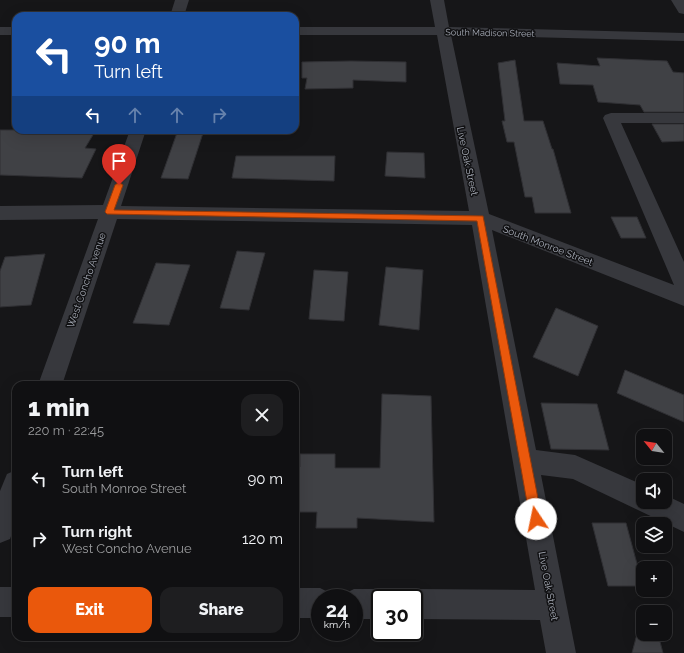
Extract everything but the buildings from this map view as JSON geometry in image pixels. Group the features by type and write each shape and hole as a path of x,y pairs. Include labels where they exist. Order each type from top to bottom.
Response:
{"street":[{"path":"178,12 182,0"},
{"name":"Live Oak Street","path":"437,0 442,32 480,218 561,653"},
{"path":"678,0 684,10"},
{"path":"0,31 12,31"},
{"name":"South Madison Street","path":"299,32 442,32 684,37"},
{"path":"684,118 611,118 684,285"},
{"name":"West Concho Avenue","path":"51,381 137,134"},
{"name":"South Monroe Street","path":"0,213 109,212 480,218 684,298"},
{"path":"525,461 575,467 636,495"},
{"path":"0,529 12,494"},
{"path":"665,509 684,518"},
{"path":"0,602 12,602"},
{"path":"299,603 311,604"},
{"path":"423,604 552,605"}],"route":[{"path":"119,185 109,212 480,218 536,519"}]}
